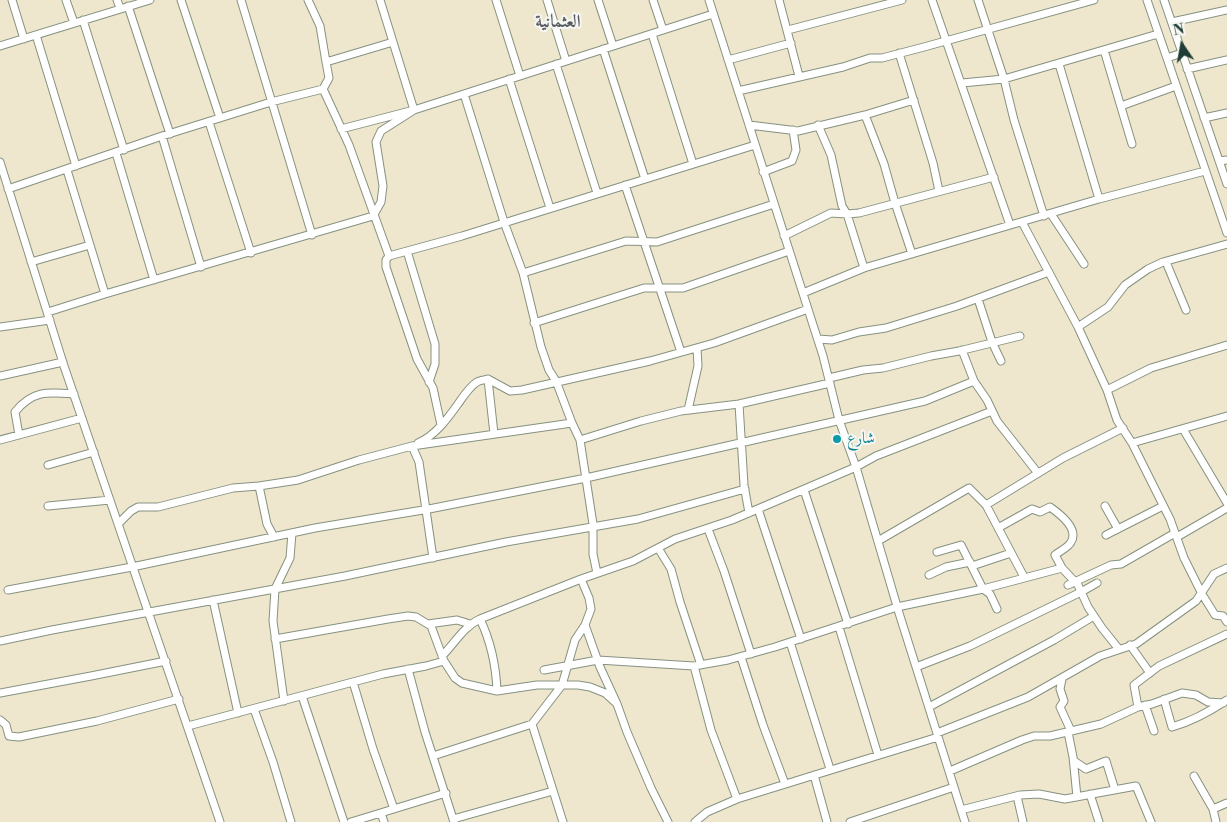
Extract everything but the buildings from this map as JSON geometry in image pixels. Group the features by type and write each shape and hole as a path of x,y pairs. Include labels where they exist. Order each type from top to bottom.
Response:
{"street":[{"path":"12,0 24,39"},
{"path":"66,0 74,23"},
{"path":"117,0 120,8"},
{"path":"0,46 150,0"},
{"path":"181,0 220,118"},
{"path":"240,0 312,235"},
{"path":"0,192 9,191 162,136 272,102 323,89 329,78 320,26 308,0"},
{"path":"380,0 414,110"},
{"path":"496,0 520,76"},
{"path":"547,0 566,61"},
{"path":"598,0 613,46"},
{"path":"653,0 663,30"},
{"path":"709,0 818,339 839,420 856,467 897,607 965,822"},
{"path":"779,0 799,76"},
{"path":"788,30 902,0"},
{"path":"932,0 1010,225"},
{"path":"978,0 1004,80 1014,120 1048,215 1084,264"},
{"path":"738,91 843,67 870,58 882,58 1094,0"},
{"path":"1147,0 1227,234"},
{"path":"1164,0 1227,184"},
{"path":"128,6 170,134"},
{"path":"1172,22 1227,10"},
{"path":"341,129 414,110 713,14"},
{"path":"83,20 154,280"},
{"path":"652,34 693,164"},
{"path":"962,83 1004,80 1158,34"},
{"path":"36,35 76,166"},
{"path":"326,62 393,42"},
{"path":"728,60 791,43"},
{"path":"603,49 645,178"},
{"path":"1104,50 1132,144"},
{"path":"899,53 939,191"},
{"path":"1167,58 1182,53"},
{"path":"1187,68 1227,60"},
{"path":"556,64 597,193"},
{"path":"1059,64 1099,200"},
{"path":"509,79 550,208"},
{"path":"1121,106 1176,86"},
{"path":"323,89 349,145 389,256"},
{"path":"464,94 504,222 523,274 534,324 549,370 556,381 580,440 593,528 593,554 597,574"},
{"path":"749,125 793,130 865,116 914,100"},
{"path":"0,327 49,316 105,294 374,216 381,202 383,186 376,142 381,131 414,110"},
{"path":"1204,118 1227,113"},
{"path":"865,116 884,164 912,254"},
{"path":"209,122 251,252"},
{"path":"818,126 831,155 842,206 847,214 864,268"},
{"path":"764,172 792,161 796,150 793,130"},
{"path":"162,136 201,267"},
{"path":"442,425 433,388 417,359 386,267 386,260 389,256 462,236 755,145"},
{"path":"1219,161 1227,160"},
{"path":"0,162 63,362 220,822"},
{"path":"67,170 105,294"},
{"path":"803,293 864,268 1205,171"},
{"path":"784,236 831,214 847,214 994,177"},
{"path":"625,185 680,352"},
{"path":"523,274 626,242 657,242 774,204"},
{"path":"1022,222 1078,327 1107,390 1110,403 1163,506 1184,558 1202,594 1215,615 1223,616 1227,622"},
{"path":"1078,327 1108,307 1125,285 1134,277 1166,262 1227,244"},
{"path":"31,262 90,245"},
{"path":"407,251 435,344 435,364 429,382"},
{"path":"534,324 644,288 683,288 789,251"},
{"path":"1166,262 1186,310"},
{"path":"818,339 832,340 859,332 886,328 978,299 1049,272"},
{"path":"978,299 992,342 1002,360"},
{"path":"412,446 425,440 442,425 476,382 488,379 510,391 522,390 650,361 697,348 808,309"},
{"path":"580,440 641,421 688,410 739,404 1020,336"},
{"path":"1107,390 1151,368 1227,345"},
{"path":"688,410 698,366 697,348"},
{"path":"962,350 974,381 987,400 997,421 1037,472"},
{"path":"0,376 63,362"},
{"path":"488,379 494,434"},
{"path":"8,590 132,567 292,533 426,510 586,478 925,401 974,381"},
{"path":"19,435 15,412 22,404 40,393 74,394"},
{"path":"739,404 745,489 749,513"},
{"path":"188,726 408,669 443,658 470,624 480,619 581,579 633,561 675,539 708,529 749,513 856,467 876,456 992,411"},
{"path":"1132,443 1227,416"},
{"path":"0,440 82,418"},
{"path":"118,524 131,510 138,507 158,507 233,488 298,480 359,460 412,446 572,423"},
{"path":"986,505 1037,472 1123,428"},
{"path":"1184,429 1227,504"},
{"path":"412,446 419,462 433,558"},
{"path":"48,466 94,452"},
{"path":"258,486 268,524 274,537"},
{"path":"878,541 969,488 986,505 1024,577"},
{"path":"0,641 275,589 506,542 638,519 745,489"},
{"path":"804,490 848,624"},
{"path":"48,506 110,500"},
{"path":"1105,506 1118,529"},
{"path":"1106,535 1163,506"},
{"path":"998,528 1032,509 1040,512 1050,507 1066,519 1073,536 1071,544 1055,555 1072,584 1081,592 1094,616 1118,648"},
{"path":"1072,584 1111,565 1122,564 1227,508"},
{"path":"758,509 800,639"},
{"path":"708,529 751,654"},
{"path":"284,701 273,621 275,589 290,558 292,533"},
{"path":"937,552 961,545 983,589 990,594 997,609"},
{"path":"658,548 671,569 697,666 711,730 737,799"},
{"path":"929,575 946,566 971,564 1011,553"},
{"path":"544,670 598,660 697,666 741,657 897,607 983,589 1062,568"},
{"path":"695,822 707,812 737,799 938,735 1019,701 1062,679 1100,656 1118,648 1136,644 1196,601 1214,574 1227,568"},
{"path":"433,756 532,724 562,684 576,640 585,625 591,608 581,579"},
{"path":"916,667 970,646 1098,582"},
{"path":"213,600 238,713"},
{"path":"276,639 408,616 416,617 431,626 443,658 455,678 462,683 497,691 537,685 562,684 590,687 604,693 617,704"},
{"path":"929,707 1054,640 1094,616"},
{"path":"480,619 495,662 497,691"},
{"path":"428,624 457,620 470,624"},
{"path":"585,625 651,788 668,822"},
{"path":"838,627 878,755"},
{"path":"1154,730 1134,685 1150,673 1199,646 1227,634"},
{"path":"790,642 830,769"},
{"path":"1130,645 1150,673"},
{"path":"741,657 785,784"},
{"path":"0,693 166,660"},
{"path":"408,669 454,820 553,791"},
{"path":"1062,679 1060,688 1064,702 1060,707 1069,732 1077,796"},
{"path":"353,682 394,809"},
{"path":"950,771 1034,736 1050,736 1101,724 1142,706 1182,693 1196,695 1208,702 1225,702"},
{"path":"302,696 344,822"},
{"path":"1164,698 1172,727 1190,722 1211,712 1225,702"},
{"path":"0,720 6,725 10,736 19,737 179,699"},
{"path":"254,709 291,822"},
{"path":"532,724 563,822"},
{"path":"1074,761 1086,769 1106,761 1115,790"},
{"path":"814,775 827,822"},
{"path":"1194,776 1214,809 1216,822"},
{"path":"961,810 1016,796 1039,794 1065,799 1136,786 1151,822"},
{"path":"850,822 954,787"},
{"path":"351,822 446,793"},
{"path":"1090,794 1099,822"},
{"path":"1016,796 1023,822"},
{"path":"1214,809 1227,803"},
{"path":"381,813 384,822"}],"place":[{"name":"شارع","path":"837,439"}],"district":[{"name":"العثمانية","path":"558,23"}]}
